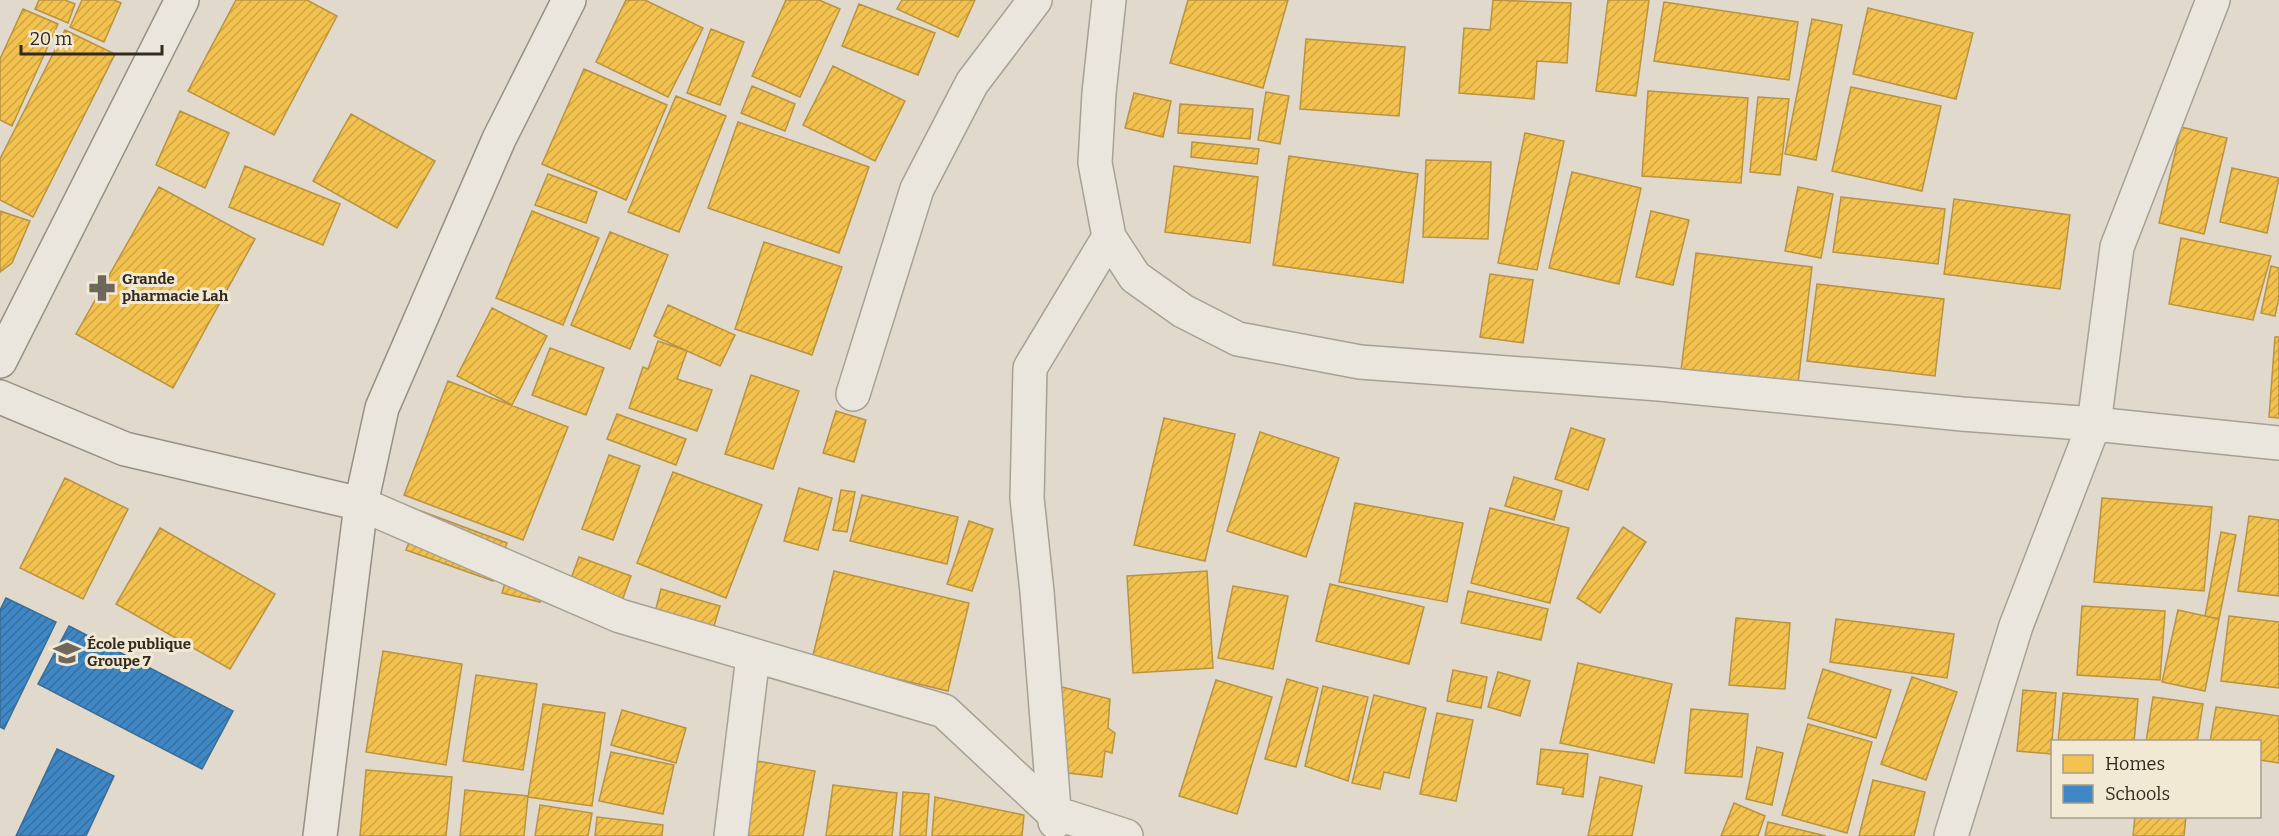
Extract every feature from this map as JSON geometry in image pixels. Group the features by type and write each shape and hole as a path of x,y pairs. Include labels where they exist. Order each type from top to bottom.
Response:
{"street":[{"path":"0,361 182,0"},
{"path":"320,836 361,504 381,408 499,139 569,0"},
{"path":"853,394 917,189 972,83 1035,0"},
{"path":"1109,0 1099,93 1095,163 1109,237 1135,277 1183,311 1238,339 1360,362 1659,384 1950,412 2094,423 2279,443"},
{"path":"1951,836 2016,626 2094,423 2117,247 2213,0"},
{"path":"1055,824 1027,498 1030,369 1109,237"},
{"path":"0,397 125,449 361,504 620,616 944,711 1055,824 1126,836"},
{"path":"731,836 753,656"}],"building: Homes":[{"path":"39,0 65,0 75,4 68,23 35,9"},
{"path":"82,0 114,0 121,3 104,42 70,27"},
{"path":"236,0 307,0 337,16 274,135 188,91"},
{"path":"626,0 645,0 703,28 668,97 596,62"},
{"path":"786,0 819,0 840,9 800,97 752,76"},
{"path":"902,0 975,0 958,37 897,9"},
{"path":"1188,0 1288,0 1263,88 1170,63"},
{"path":"1493,0 1571,3 1567,63 1537,61 1534,99 1459,93 1464,28 1490,30"},
{"path":"1608,0 1649,0 1636,96 1596,91"},
{"path":"1664,2 1798,22 1789,80 1654,61"},
{"path":"859,4 935,33 918,75 842,46"},
{"path":"1868,8 1973,33 1956,99 1853,74"},
{"path":"23,9 58,24 12,126 0,120 0,59"},
{"path":"1812,19 1842,25 1816,160 1785,154"},
{"path":"711,29 744,42 720,105 687,93"},
{"path":"65,30 115,54 33,217 0,200 0,159"},
{"path":"1306,39 1405,47 1399,116 1300,109"},
{"path":"833,66 905,101 875,161 803,125"},
{"path":"584,69 667,105 626,200 542,164"},
{"path":"752,86 795,104 785,131 741,113"},
{"path":"1851,87 1941,106 1922,191 1832,171"},
{"path":"1648,91 1748,98 1741,183 1642,176"},
{"path":"1266,92 1289,96 1280,144 1258,140"},
{"path":"1134,93 1171,101 1163,137 1125,128"},
{"path":"676,96 726,116 679,232 628,212"},
{"path":"1758,97 1789,99 1780,175 1750,172"},
{"path":"1180,104 1253,109 1250,139 1178,133"},
{"path":"180,111 229,133 205,188 156,165"},
{"path":"351,114 435,161 397,228 313,181"},
{"path":"738,122 869,167 839,253 708,208"},
{"path":"2181,127 2227,138 2204,234 2159,223"},
{"path":"1525,133 1564,141 1537,270 1498,263"},
{"path":"1192,142 1259,149 1257,164 1191,157"},
{"path":"1289,156 1418,174 1403,283 1273,265"},
{"path":"1426,160 1491,162 1488,239 1423,237"},
{"path":"245,166 340,204 323,245 229,207"},
{"path":"1174,166 1258,177 1250,243 1165,232"},
{"path":"2232,168 2279,178 2267,233 2220,222"},
{"path":"1572,172 1641,188 1619,284 1549,268"},
{"path":"548,174 597,192 586,223 535,205"},
{"path":"159,187 255,239 173,388 76,334"},
{"path":"1798,187 1833,194 1821,258 1785,251"},
{"path":"1841,197 1945,209 1938,264 1833,252"},
{"path":"1954,199 2070,215 2060,289 1944,274"},
{"path":"0,211 30,221 12,263 0,272"},
{"path":"532,211 599,238 563,325 496,298"},
{"path":"1651,211 1689,220 1673,285 1636,277"},
{"path":"610,232 668,255 630,349 571,325"},
{"path":"2181,238 2271,256 2253,320 2169,304"},
{"path":"764,242 842,267 812,355 735,329"},
{"path":"1696,253 1812,267 1797,392 1680,378"},
{"path":"2271,266 2279,268 2279,297 2275,316 2261,313"},
{"path":"1490,274 1533,280 1523,343 1480,337"},
{"path":"1817,284 1944,299 1935,376 1807,361"},
{"path":"668,305 735,335 720,366 654,336"},
{"path":"492,308 547,336 512,405 457,376"},
{"path":"2275,337 2279,337 2279,418 2269,417"},
{"path":"658,341 687,351 677,379 712,390 697,431 629,408 643,367 648,369"},
{"path":"550,348 604,368 586,415 532,395"},
{"path":"751,375 799,391 773,469 725,454"},
{"path":"448,381 568,427 523,540 404,495"},
{"path":"836,411 866,420 854,462 823,453"},
{"path":"617,414 686,439 676,465 607,439"},
{"path":"1164,418 1235,434 1205,561 1134,545"},
{"path":"1571,428 1605,439 1588,490 1555,479"},
{"path":"1260,432 1339,458 1306,557 1227,531"},
{"path":"609,455 640,466 613,540 582,529"},
{"path":"673,472 762,505 726,598 637,563"},
{"path":"1514,477 1562,491 1554,520 1505,506"},
{"path":"65,478 128,509 83,599 20,568"},
{"path":"799,488 832,498 818,550 784,541"},
{"path":"841,490 855,492 847,532 833,530"},
{"path":"862,495 958,517 947,564 850,541"},
{"path":"2102,498 2212,507 2204,591 2094,582"},
{"path":"1355,503 1463,523 1447,602 1339,582"},
{"path":"1490,508 1569,528 1550,603 1471,583"},
{"path":"421,511 507,543 493,581 406,550"},
{"path":"2249,516 2279,520 2279,596 2238,591"},
{"path":"969,521 993,529 972,591 947,584"},
{"path":"1623,527 1646,542 1600,613 1577,598"},
{"path":"160,528 275,594 230,669 116,604"},
{"path":"2221,532 2236,535 2219,619 2205,616"},
{"path":"579,557 631,576 619,609 567,589"},
{"path":"512,559 548,569 540,602 502,593"},
{"path":"834,571 969,603 948,691 812,659"},
{"path":"1207,571 1213,668 1133,673 1127,576"},
{"path":"1330,584 1424,607 1409,664 1316,641"},
{"path":"1233,586 1288,596 1273,669 1218,658"},
{"path":"661,589 720,606 713,629 655,612"},
{"path":"1468,591 1548,609 1541,640 1461,623"},
{"path":"2082,606 2165,611 2160,680 2077,675"},
{"path":"2178,610 2219,619 2205,691 2162,682"},
{"path":"2229,616 2279,622 2279,688 2221,681"},
{"path":"1736,618 1790,623 1785,689 1729,685"},
{"path":"1836,619 1954,634 1947,678 1830,662"},
{"path":"383,651 462,664 446,765 366,752"},
{"path":"1578,663 1672,684 1654,763 1560,743"},
{"path":"1823,669 1891,690 1876,738 1808,718"},
{"path":"1453,670 1487,677 1481,708 1447,701"},
{"path":"1498,672 1530,681 1520,716 1488,707"},
{"path":"476,675 537,684 523,770 463,761"},
{"path":"1912,677 1957,692 1926,780 1881,764"},
{"path":"1287,679 1318,688 1296,767 1265,759"},
{"path":"1216,680 1272,697 1237,814 1179,796"},
{"path":"1058,686 1110,699 1108,728 1115,733 1112,753 1105,751 1102,777 1059,772"},
{"path":"1323,686 1368,697 1348,781 1305,766"},
{"path":"2023,690 2056,693 2051,754 2017,751"},
{"path":"2063,693 2138,699 2134,740 2058,740"},
{"path":"1374,695 1426,708 1409,778 1384,772 1380,789 1352,783"},
{"path":"2153,697 2203,704 2197,740 2146,740"},
{"path":"543,704 605,713 592,806 528,797"},
{"path":"2216,707 2279,716 2279,763 2261,760 2261,740 2210,740"},
{"path":"1691,709 1748,714 1742,777 1685,773"},
{"path":"622,710 686,728 676,763 611,745"},
{"path":"1437,713 1473,720 1456,801 1420,794"},
{"path":"1808,724 1872,742 1847,833 1782,815"},
{"path":"1757,747 1783,753 1772,805 1746,799"},
{"path":"1541,749 1588,754 1583,797 1562,794 1564,788 1537,784"},
{"path":"611,752 674,765 663,814 599,801"},
{"path":"757,761 815,771 803,836 744,836"},
{"path":"366,770 452,777 446,836 360,836"},
{"path":"1600,777 1642,786 1632,836 1588,836"},
{"path":"1873,780 1925,792 1914,836 1859,836"},
{"path":"833,785 897,793 892,836 826,836"},
{"path":"465,790 528,796 524,836 460,836"},
{"path":"903,792 929,794 926,836 900,836"},
{"path":"935,797 1024,815 1022,836 932,836"},
{"path":"1734,803 1765,816 1758,836 1721,836"},
{"path":"540,805 592,813 588,836 535,836"},
{"path":"597,817 663,825 662,836 595,836"},
{"path":"2135,818 2186,818 2184,836 2133,836"},
{"path":"1768,822 1826,836 1765,836"}],"building: Schools":[{"path":"6,598 56,622 4,729 0,727 0,610"},
{"path":"69,626 233,711 202,769 38,684"},
{"path":"57,749 114,776 86,836 16,836"}],"place":[{"name":"Grande pharmacie Lah","path":"102,288"},
{"name":"École publique Groupe 7","path":"67,653"}]}
